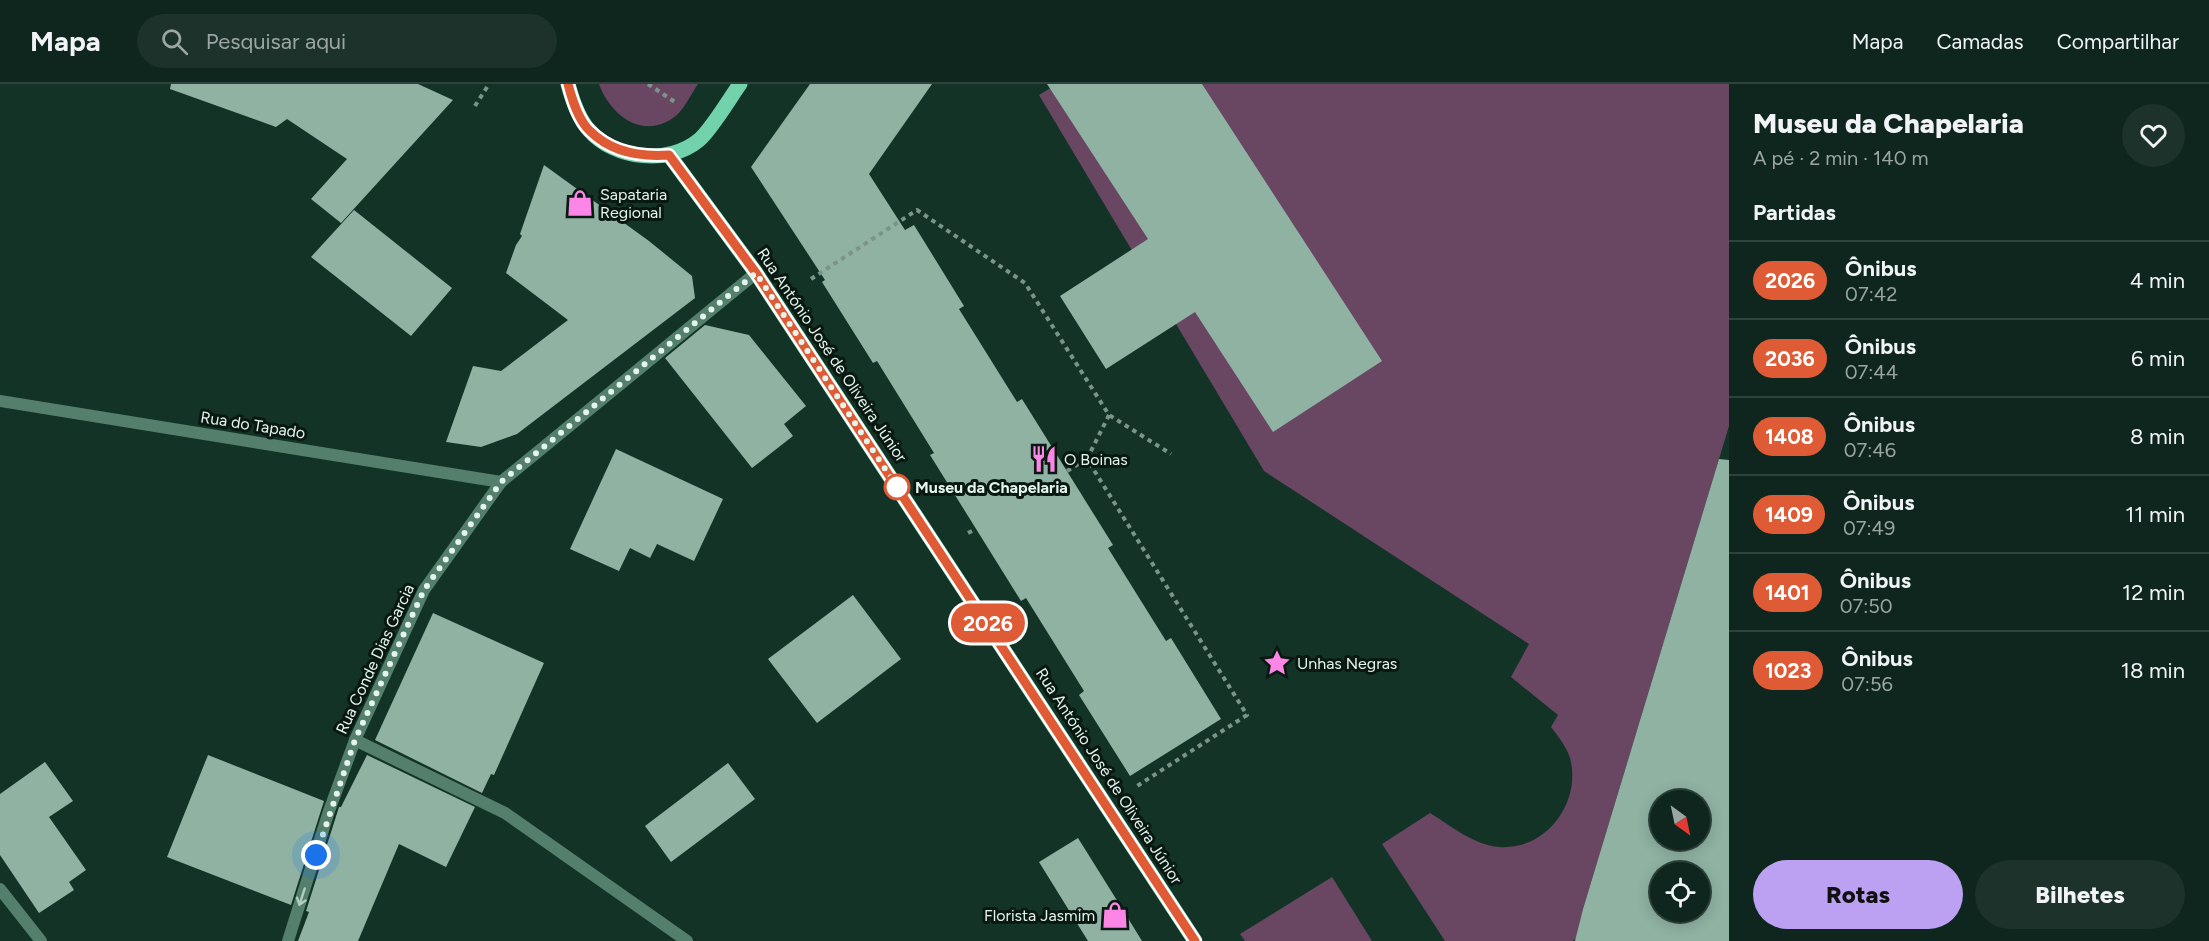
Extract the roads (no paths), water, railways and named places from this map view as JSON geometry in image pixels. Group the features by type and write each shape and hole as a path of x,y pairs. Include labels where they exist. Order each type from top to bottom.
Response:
{"main road":[{"path":"568,84 581,118 589,131 609,145 634,154 651,156 681,152 700,139 740,84"},
{"name":"Rua António José de Oliveira Júnior","path":"669,155 756,273 1195,941"}],"street":[{"name":"Rua Conde Dias Garcia","path":"288,941 329,811 355,740 424,590 501,482 756,273"},
{"name":"Rua do Tapado","path":"0,400 501,482"},
{"path":"355,740 505,813 687,941"},
{"path":"0,889 41,941"}],"place":[{"name":"Sapataria Regional","path":"580,203"},
{"name":"O Boinas","path":"1044,459"},
{"name":"Museu da Chapelaria","path":"897,487"},
{"name":"Unhas Negras","path":"1277,663"},
{"name":"Florista Jasmim","path":"1115,915"}]}
